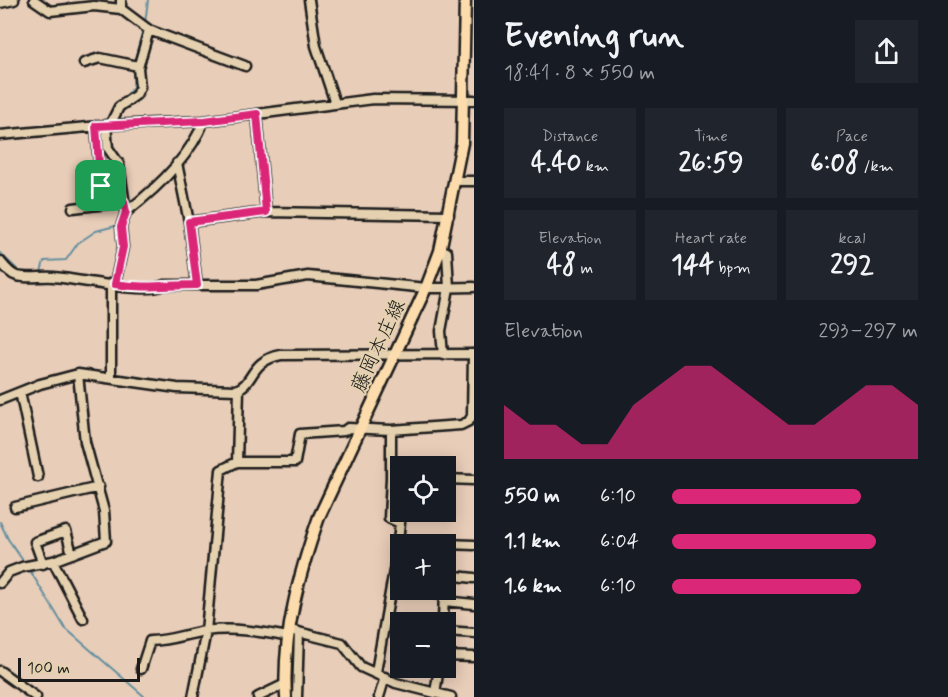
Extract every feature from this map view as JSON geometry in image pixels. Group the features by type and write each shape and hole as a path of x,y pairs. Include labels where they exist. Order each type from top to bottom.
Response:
{"main road":[{"name":"藤岡本庄線","path":"286,697 285,684 305,556 319,517 426,288 441,249 469,100 469,48 465,0"}],"street":[{"path":"0,3 14,0"},
{"path":"34,0 43,3 50,11 121,4 148,30 245,66"},
{"path":"309,0 316,46 335,103"},
{"path":"465,0 474,0"},
{"path":"102,204 104,125 120,107 136,95 140,87 138,66 148,30"},
{"path":"84,63 100,58 138,66"},
{"path":"0,135 104,125 204,121 373,99 469,100"},
{"path":"257,114 266,212"},
{"path":"126,212 146,198 177,163 194,142 204,121"},
{"path":"104,125 105,138 119,164 126,212 121,227 123,247 113,284 111,378"},
{"path":"177,163 189,222 197,285"},
{"path":"455,181 474,182"},
{"path":"74,208 124,202"},
{"path":"189,222 266,212 449,215"},
{"path":"441,249 447,252 449,288 441,331 443,355"},
{"path":"0,261 13,275 20,277 45,276 157,288 164,285 256,285 308,276 426,288 474,287"},
{"path":"193,697 206,631 221,470 237,462 295,462 300,434 361,428 391,430 461,425 469,421 472,416 474,354 281,355 269,357 254,368 239,390 237,462"},
{"path":"0,583 9,572 53,561 106,541 104,510 85,442 78,374"},
{"path":"0,400 78,374 177,388 239,390"},
{"path":"20,392 38,477"},
{"path":"391,430 394,456"},
{"path":"456,479 474,480"},
{"path":"15,507 99,487"},
{"path":"43,564 35,542 66,531 76,553"},
{"path":"456,544 474,545"},
{"path":"53,561 83,619"},
{"path":"456,577 474,578"},
{"path":"456,599 474,604"},
{"path":"376,672 390,600"},
{"path":"141,669 150,641 166,641 206,631 292,633 342,643 361,667 396,683 451,697"},
{"path":"456,632 474,633"},
{"path":"292,633 297,697"},
{"path":"456,656 474,657"},
{"path":"0,671 36,697"},
{"path":"379,697 385,677"},
{"path":"435,693 437,678"},
{"path":"258,697 274,693 285,684"}],"waterway":[{"path":"145,23 148,0"},
{"path":"123,99 133,88 134,63 143,29"},
{"path":"105,122 117,104"},
{"path":"103,127 105,148"},
{"path":"0,253 21,273 41,272 44,261 66,260 78,243 96,231 119,225"},
{"path":"0,522 8,539 26,565"},
{"path":"29,569 65,628 145,697"}],"route":[{"path":"257,114 266,212 189,222 197,285 134,288 115,284 123,247 121,227 126,212 124,202 102,204 101,186 96,126 204,121 257,114"}]}
